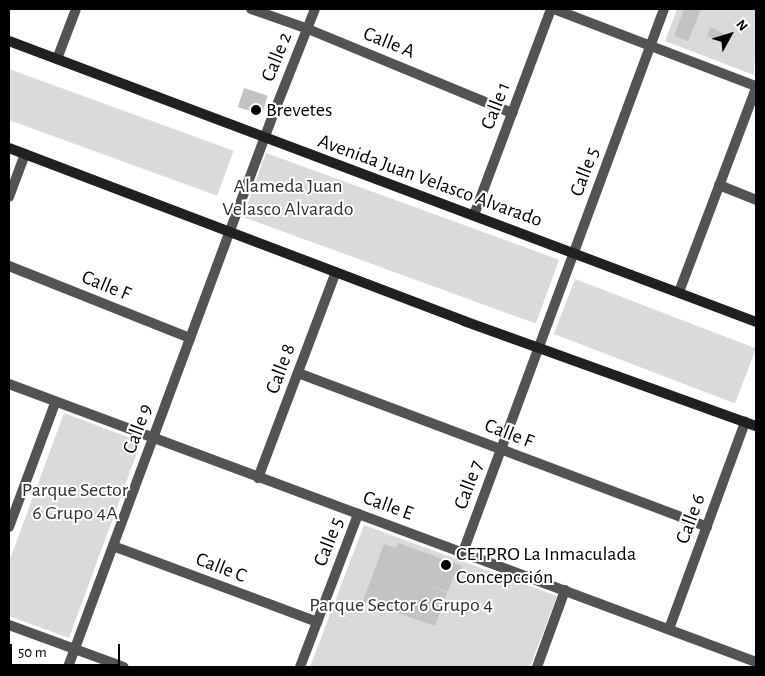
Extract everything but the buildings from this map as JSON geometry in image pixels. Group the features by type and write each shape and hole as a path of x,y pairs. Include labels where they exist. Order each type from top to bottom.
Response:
{"street":[{"path":"58,59 76,9"},
{"name":"Calle A","path":"251,9 308,29 512,113"},
{"name":"Calle 2","path":"229,232 315,9"},
{"path":"552,9 756,87 679,292"},
{"name":"Calle 1","path":"474,215 552,9"},
{"name":"Calle 5","path":"539,346 664,9"},
{"name":"Avenida Juan Velasco Alvarado","path":"9,41 264,139 474,215 756,322"},
{"path":"9,148 336,272 756,426"},
{"path":"9,197 25,154"},
{"path":"719,185 756,200"},
{"name":"Calle 9","path":"68,667 154,439 229,232"},
{"name":"Calle F","path":"9,266 190,338"},
{"name":"Calle 8","path":"258,478 336,272"},
{"name":"Calle 7","path":"463,552 539,346"},
{"name":"Calle F","path":"298,373 707,527"},
{"name":"Calle E","path":"9,384 55,403 463,552 756,662"},
{"path":"9,527 12,510 55,403"},
{"name":"Calle 6","path":"670,629 745,422"},
{"name":"Calle 5","path":"300,667 358,514"},
{"name":"Calle C","path":"113,546 317,622"},
{"path":"537,667 565,590"},
{"path":"9,625 124,667"}],"green space":[{"path":"677,9 756,9 754,75 665,41"},
{"name":"Alameda Juan Velasco Alvarado","path":"9,69 234,151 217,196 9,120"},
{"name":"Alameda Juan Velasco Alvarado","path":"266,153 559,260 536,324 243,217"},
{"path":"575,279 756,348 735,404 554,334"},
{"name":"Parque Sector 6 Grupo 4A","path":"64,413 141,442 69,638 9,616 9,562"},
{"name":"Parque Sector 6 Grupo 4","path":"364,525 557,596 530,667 310,667"}],"place":[{"name":"Brevetes","path":"256,110"},
{"name":"CETPRO La Inmaculada Concepcción","path":"446,565"}]}
